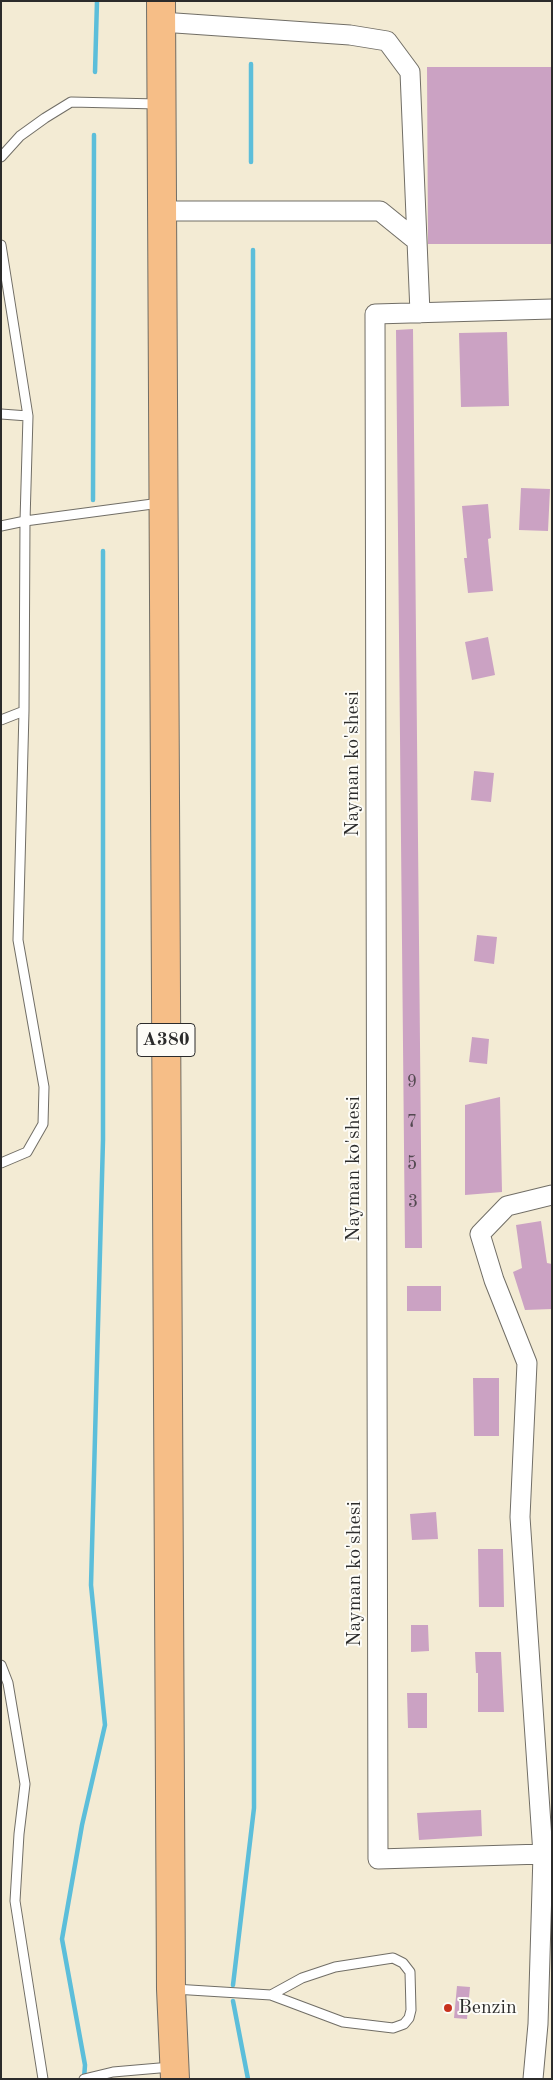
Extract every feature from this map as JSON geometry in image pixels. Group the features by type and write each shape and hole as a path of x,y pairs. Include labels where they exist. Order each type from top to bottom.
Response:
{"highway":[{"name":"A380","path":"161,12 171,1989 174,2073"}],"street":[{"path":"161,12 386,41 410,72 420,313 552,309"},
{"path":"161,212 380,211 417,241"},
{"name":"Nayman ko'shesi","path":"420,313 375,314 378,1859 543,1854"},
{"path":"533,2079 538,2024 543,1854 520,1517 527,1363 494,1280 480,1234 507,1206 552,1195"}],"lane":[{"path":"1,158 20,136 72,102 160,104"},
{"path":"1,245 28,416 25,521 24,711 18,940 44,1087 43,1124 27,1152 1,1163"},
{"path":"1,414 28,416"},
{"path":"1,526 25,521 163,503"},
{"path":"1,720 24,711"},
{"path":"1,1666 8,1683 25,1784 19,1834 15,1901 43,2079"},
{"path":"171,1989 271,1995 343,2022 393,2028 404,2024 409,2018 411,2010 410,1972 403,1962 393,1958 335,1967 302,1978 271,1995"},
{"path":"84,2079 113,2072 174,2073"}],"building":[{"path":"427,67 552,67 552,244 428,244"},
{"path":"413,329 422,1248 405,1248 396,330"},
{"path":"507,332 509,406 461,407 459,333"},
{"path":"521,488 550,489 548,531 519,530"},
{"path":"488,504 491,538 488,539 493,591 468,593 464,558 467,558 462,506"},
{"path":"488,637 495,675 472,680 465,642"},
{"path":"474,771 494,773 491,802 471,800"},
{"path":"477,935 497,937 494,964 474,961"},
{"path":"472,1037 489,1039 487,1064 469,1062"},
{"path":"500,1097 502,1192 465,1195 465,1105"},
{"path":"541,1221 547,1263 552,1264 552,1309 525,1310 513,1272 522,1268 516,1225"},
{"path":"407,1286 441,1286 441,1311 407,1311"},
{"path":"473,1378 499,1378 499,1436 474,1436"},
{"path":"436,1512 438,1539 412,1540 410,1514"},
{"path":"478,1549 503,1549 504,1607 479,1607"},
{"path":"411,1625 428,1625 429,1651 411,1652"},
{"path":"475,1652 501,1652 504,1712 478,1712 478,1673 476,1673"},
{"path":"407,1693 427,1693 427,1728 408,1728"},
{"path":"481,1810 482,1836 419,1840 417,1813"},
{"path":"457,1986 470,1987 467,2019 454,2018"}],"waterway":[{"path":"95,72 97,1"},
{"path":"251,64 251,162"},
{"path":"93,500 94,135"},
{"path":"233,1985 254,1808 253,250"},
{"path":"84,2079 85,2065 62,1939 82,1825 105,1725 91,1585 103,1140 103,551"},
{"path":"233,2001 248,2079"}],"place":[{"name":"Benzin","path":"448,2008"}]}
